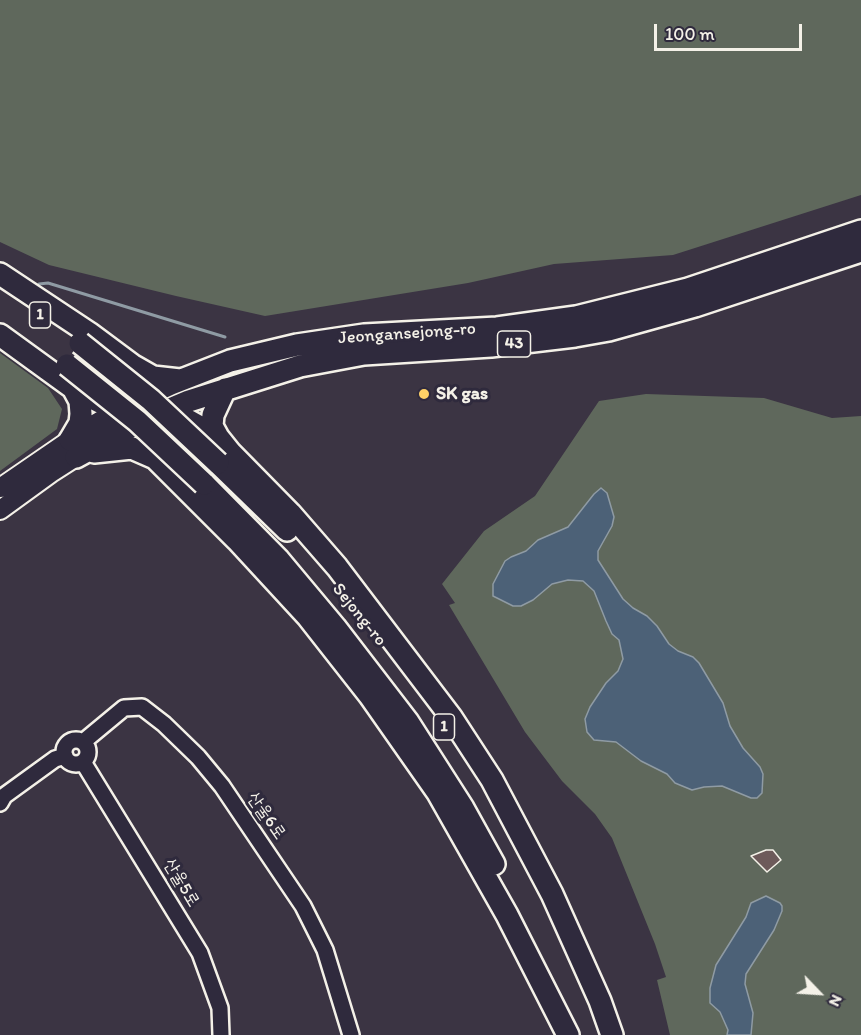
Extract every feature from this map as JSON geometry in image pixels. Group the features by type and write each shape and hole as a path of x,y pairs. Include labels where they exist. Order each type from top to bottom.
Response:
{"highway":[{"name":"Jeongansejong-ro","path":"73,449 144,410 180,380 230,361 297,345 364,335 497,328 596,313 688,289 861,231"},
{"name":"Jeongansejong-ro","path":"144,410 300,366 364,354 542,342 609,330 695,306 861,251"},
{"path":"0,274 89,333 132,365 153,377 180,380"},
{"name":"Sejong-ro","path":"0,286 80,343 151,400 301,544 357,611 432,709 486,793 536,881 605,1035"},
{"name":"Sejong-ro","path":"0,319 67,365 137,421 204,484 279,560 335,627 408,722 463,808 508,889 576,1035"},
{"path":"0,335 73,388 109,407 182,417 218,437"},
{"path":"132,365 143,386 144,436 148,450 237,540 308,617 370,696 438,792 507,915 568,1035"},
{"path":"73,388 80,401 81,414 73,449 102,451 132,448 155,458"},
{"path":"225,389 213,415 212,426 218,437 337,567 451,717 492,780 552,894 600,1001 612,1035"}],"main road":[{"path":"0,488 73,449"},
{"path":"0,510 51,473 73,449"}],"street":[{"name":"산울6로","path":"83,742 124,708 142,707 164,724 198,757 222,786 303,906 325,950 351,1035"},
{"path":"76,740 83,742 88,752 83,762 72,763 65,756 65,748 69,742 76,740"},
{"path":"0,802 4,796 55,759 65,756"},
{"name":"산울5로","path":"83,762 200,953 220,1008 220,1035"}],"green space":[{"path":"0,0 861,0 861,195 673,255 554,264 468,283 265,316 176,296 49,265 0,242"},
{"path":"0,353 48,388 62,409 57,429 0,471"},
{"path":"646,394 764,398 832,418 861,416 861,1035 670,1035 657,980 666,977 612,838 595,814 562,781 525,732 449,605 455,603 442,584 484,531 535,496 599,401"}],"water":[{"path":"601,488 607,493 614,517 612,526 598,551 598,560 623,599 647,616 669,644 678,651 693,657 699,663 723,703 730,726 743,748 760,767 763,774 762,793 757,798 751,798 722,786 692,790 675,783 667,774 641,761 616,742 594,740 587,732 585,719 590,707 606,683 618,671 623,659 619,640 612,634 594,591 583,581 568,580 552,584 533,600 521,606 513,606 493,596 493,584 505,561 526,551 538,540 568,527"},
{"path":"766,896 780,903 782,911 774,930 746,974 745,984 753,1013 751,1035 727,1035 728,1030 720,1012 710,1003 710,988 716,965 746,917 751,903"}],"building":[{"path":"766,850 773,850 781,860 767,872 751,856"}],"waterway":[{"path":"39,284 48,283 225,337"}],"place":[{"name":"SK gas","path":"424,394"}]}
